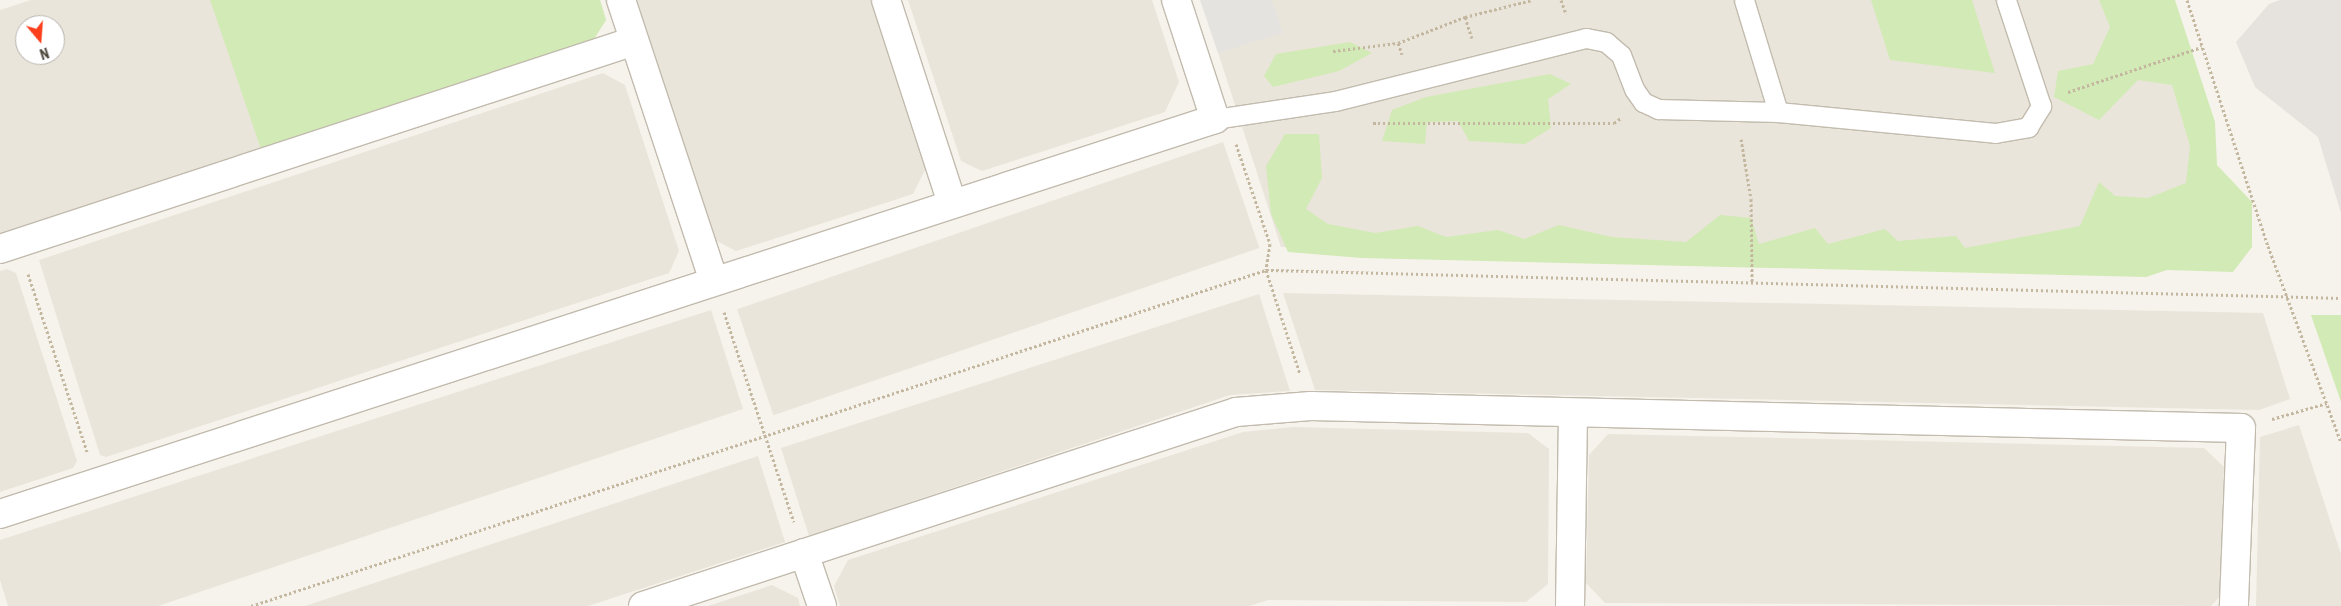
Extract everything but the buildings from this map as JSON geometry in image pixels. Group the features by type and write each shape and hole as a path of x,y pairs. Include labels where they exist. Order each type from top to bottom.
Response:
{"street":[{"path":"621,0 714,281"},
{"path":"886,0 952,204"},
{"path":"0,514 1215,119 1176,0"},
{"path":"9,246 634,41"},
{"path":"643,606 1236,412 1311,406 2241,428 2234,606"},
{"path":"1570,606 1572,413"},
{"path":"804,553 822,606"}],"lane":[{"path":"1744,0 1778,112"},
{"path":"1215,119 1335,101 1586,38 1606,42 1621,55 1643,102 1658,109 1778,112 1995,132 2028,127 2041,106 2006,0"}],"path":[{"path":"1333,51 1398,43 1466,17 1532,0"},
{"path":"2187,0 2288,297 2341,442"},
{"path":"2041,106 2202,47"},
{"path":"1370,117 1371,124 1614,123 1643,102"},
{"path":"1736,111 1751,199 1752,283"},
{"path":"1215,119 1234,138 1270,244 1266,270 1311,406"},
{"path":"9,246 98,482"},
{"path":"251,606 1266,270 2341,298"},
{"path":"714,281 804,553"},
{"path":"2241,428 2327,402"}],"shaded area":[{"path":"31,0 600,0 606,20 594,39 0,234 0,10"},
{"path":"637,0 870,0 926,168 913,194 736,251 715,240"},
{"path":"908,0 1152,0 1179,82 1165,112 982,171 961,161"},
{"path":"1200,0 1272,0 1283,33 1218,53"},
{"path":"1201,0 2160,0 2227,203 2172,267 1281,247"},
{"path":"2280,0 2341,0 2341,213 2318,137 2255,87 2236,42 2269,4"},
{"path":"603,73 625,85 679,251 669,273 106,457 100,455 39,260"},
{"path":"1223,142 1259,248 773,415 737,309"},
{"path":"7,269 16,273 77,461 73,468 0,492 0,271"},
{"path":"1283,293 2263,313 2290,399 2259,410 1315,390"},
{"path":"1259,294 1290,391 1230,395 809,536 781,448"},
{"path":"711,310 743,409 158,606 8,606 0,580 0,540"},
{"path":"2299,425 2341,554 2341,606 2256,606 2260,437"},
{"path":"1293,427 1528,433 1549,449 1548,584 1526,602 1268,600 1249,606 840,606 834,586 848,560 1243,432"},
{"path":"1608,434 2204,448 2224,467 2220,596 2211,606 1605,603 1586,583 1589,455"},
{"path":"758,456 785,542 588,606 305,606"},
{"path":"772,585 798,598 800,606 708,606"}],"green space":[{"path":"210,0 600,0 606,20 594,39 261,149"},
{"path":"1871,0 1972,0 1995,73 1890,60"},
{"path":"2099,0 2175,0 2215,122 2217,165 2252,202 2252,247 2233,272 2167,270 2146,277 1362,258 1288,252 1271,214 1266,166 1285,134 1319,134 1322,178 1306,209 1328,224 1375,233 1418,226 1446,237 1498,230 1524,239 1559,225 1612,237 1686,242 1720,215 1751,218 1759,244 1815,228 1828,244 1885,229 1898,241 1956,236 1965,248 2080,226 2099,182 2115,196 2148,198 2186,183 2190,146 2172,85 2138,80 2099,120 2054,97 2058,71 2093,64 2110,27"},
{"path":"1350,42 1372,53 1339,71 1273,87 1264,76 1276,54"},
{"path":"1550,74 1571,84 1548,99 1551,128 1525,144 1469,141 1458,121 1427,122 1425,144 1382,141 1392,110 1426,97"},
{"path":"2311,315 2341,315 2341,402"}]}
